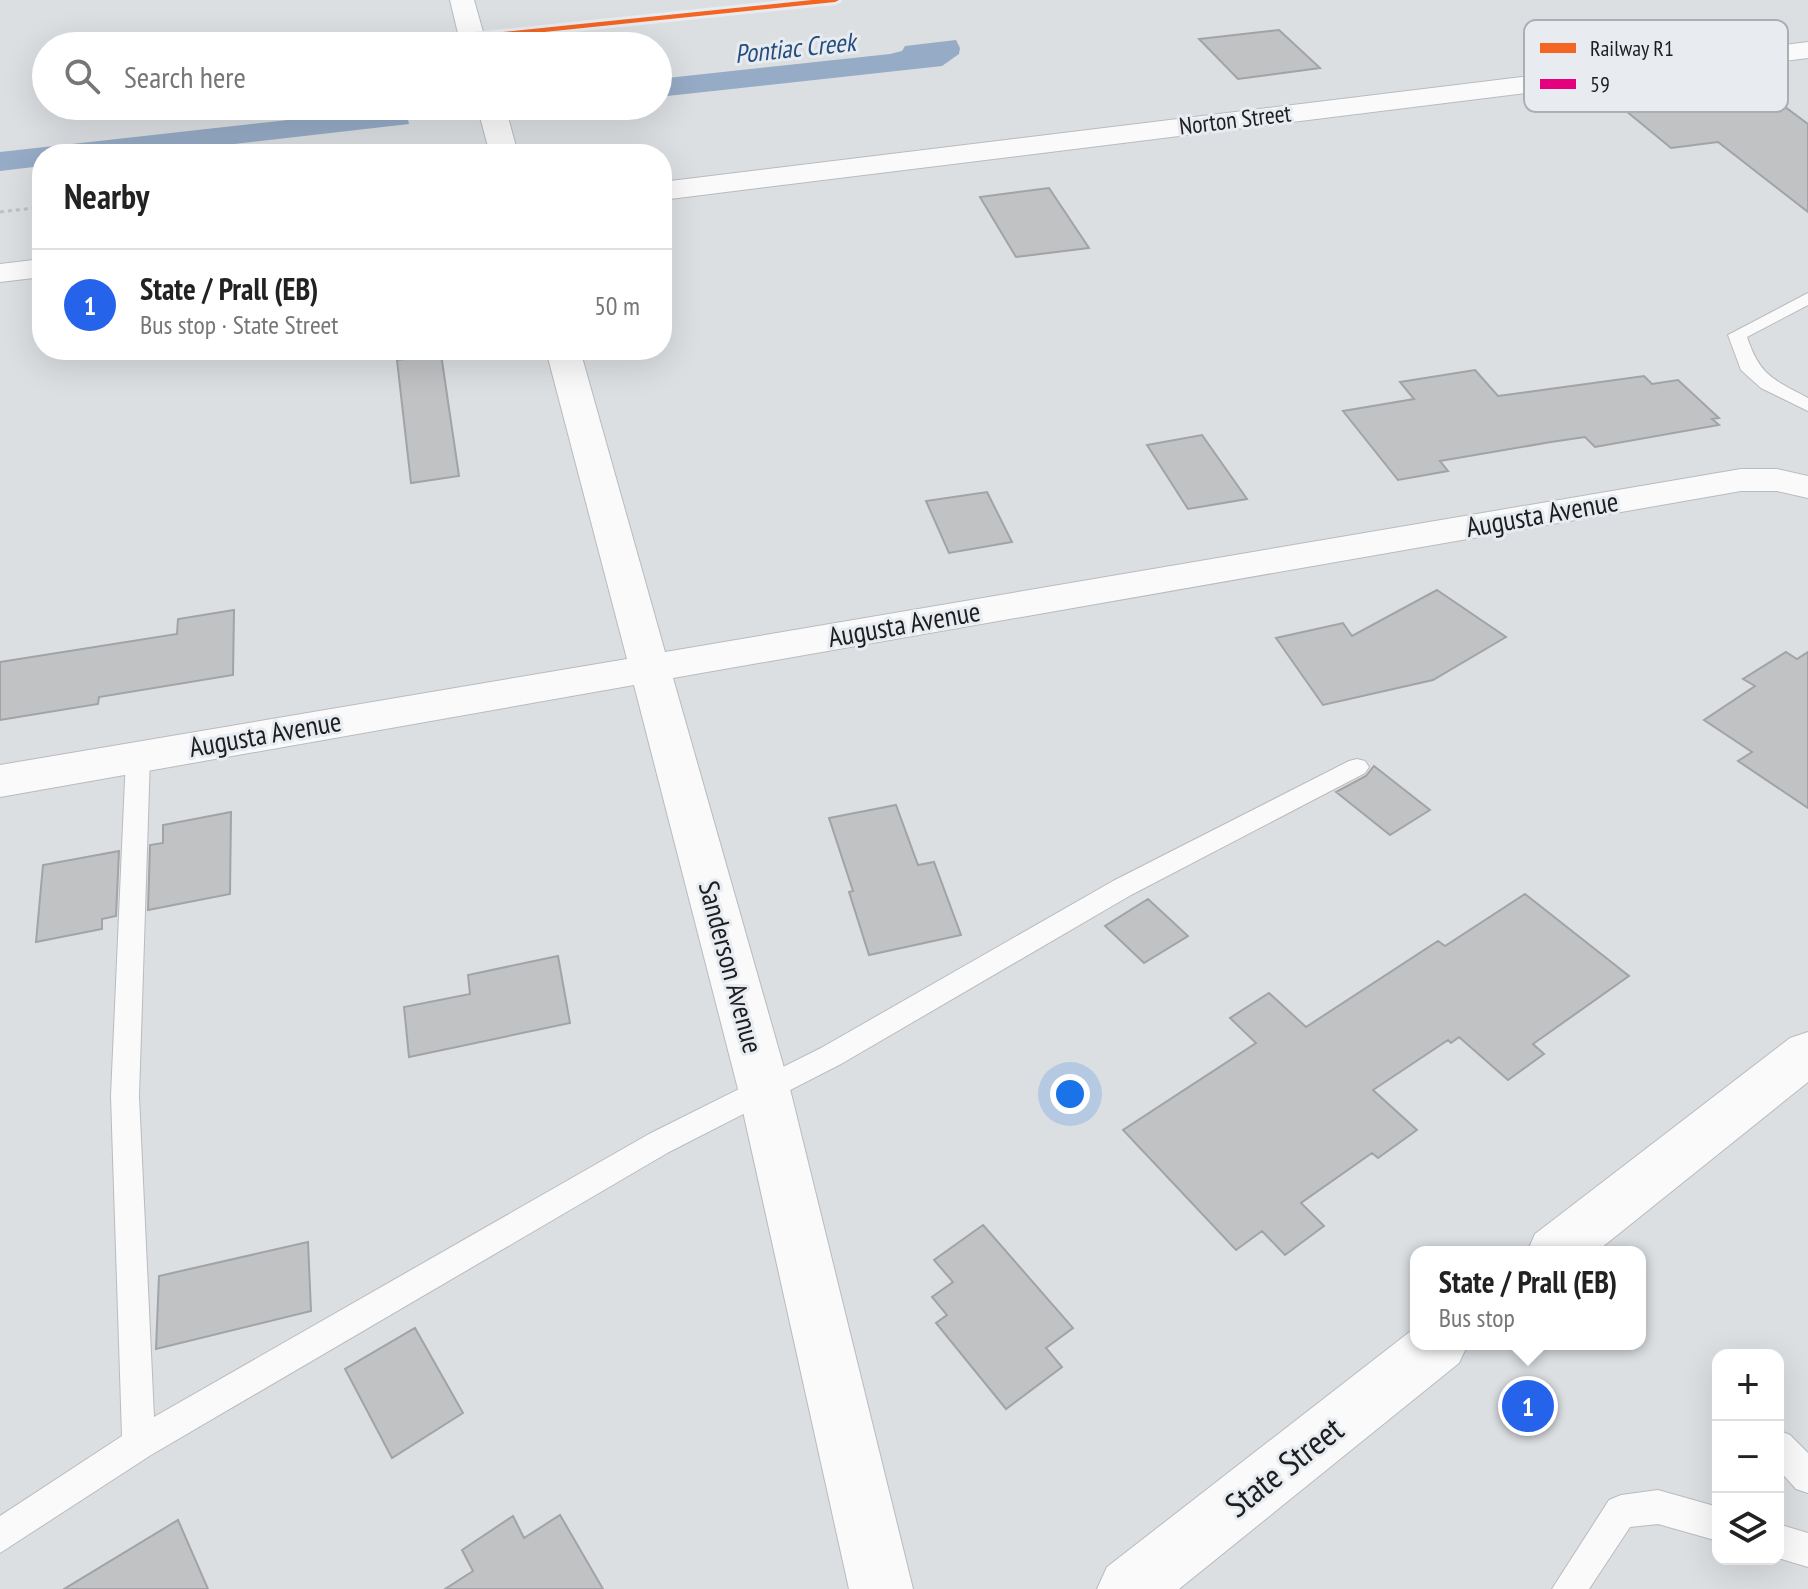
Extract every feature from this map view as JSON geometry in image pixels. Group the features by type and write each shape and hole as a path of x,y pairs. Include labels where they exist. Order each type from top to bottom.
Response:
{"street":[{"path":"462,0 470,32"},
{"name":"Norton Street","path":"1788,52 1808,50"},
{"name":"Norton Street","path":"672,190 1524,85"},
{"path":"495,120 501,144"},
{"path":"0,273 32,269"},
{"name":"Sanderson Avenue","path":"566,360 764,1089 881,1589"},
{"name":"Augusta Avenue","path":"0,781 1741,480 1777,480 1808,487"},
{"path":"1563,1246 1808,1053"},
{"name":"State Street","path":"1129,1589 1431,1350"}],"lane":[{"path":"1808,298 1737,335 1747,366 1768,384 1808,405"},
{"path":"138,757 125,1096 139,1444"},
{"path":"0,1536 139,1444 645,1151 831,1056 1122,888 1357,767"},
{"path":"1784,1452 1808,1477"},
{"path":"1569,1589 1621,1512 1658,1507 1712,1522"},
{"path":"1784,1543 1808,1550"}],"path":[{"path":"0,212 32,208"}],"water":[{"path":"956,40 960,48 959,54 942,66 672,95 672,77 890,54 902,51 905,46"},
{"path":"288,120 408,120 409,124 234,144 72,144"},
{"path":"32,148 32,167 0,171 0,152"}],"building":[{"path":"1279,30 1320,68 1238,79 1199,39"},
{"path":"1788,109 1808,124 1808,212 1718,142 1671,148 1627,112 1788,112"},
{"path":"1049,188 1089,248 1016,257 980,197"},
{"path":"397,360 442,360 459,476 411,483"},
{"path":"1475,370 1498,396 1644,376 1652,384 1678,380 1719,418 1712,419 1719,425 1595,447 1585,437 1440,461 1448,471 1398,480 1343,411 1414,399 1400,382"},
{"path":"1202,435 1247,499 1188,509 1147,445"},
{"path":"987,492 1012,542 949,553 926,501"},
{"path":"1437,590 1506,637 1433,680 1323,705 1276,638 1343,623 1352,636"},
{"path":"234,610 233,675 99,697 98,704 0,720 0,662 177,634 178,619"},
{"path":"1786,652 1797,659 1808,652 1808,808 1738,761 1752,752 1704,720 1755,686 1743,679"},
{"path":"1374,766 1430,810 1390,835 1336,792 1366,776"},
{"path":"896,805 918,865 934,862 961,935 869,955 849,892 853,891 829,818"},
{"path":"231,812 230,894 148,910 150,845 163,843 163,825"},
{"path":"119,851 116,916 102,919 102,929 36,942 43,865"},
{"path":"1525,894 1629,976 1533,1044 1544,1054 1508,1080 1459,1037 1451,1043 1448,1040 1373,1090 1417,1130 1378,1158 1372,1153 1301,1203 1324,1226 1285,1255 1262,1231 1236,1250 1123,1130 1256,1043 1230,1018 1269,993 1306,1027 1438,941 1445,946"},
{"path":"1148,899 1188,936 1144,963 1105,926"},
{"path":"558,956 570,1023 409,1057 404,1007 470,994 468,975"},
{"path":"983,1225 1073,1328 1046,1348 1062,1367 1006,1409 936,1323 947,1315 932,1297 953,1282 934,1260"},
{"path":"308,1242 311,1311 156,1349 159,1276"},
{"path":"415,1328 463,1413 392,1458 345,1369"},
{"path":"560,1515 603,1589 445,1589 473,1571 462,1550 513,1516 524,1538"},
{"path":"178,1520 208,1589 64,1589"}],"rail line":[{"name":"R1","path":"523,32 835,0"}],"place":[{"name":"State / Prall (EB)","path":"1528,1406"}],"water label":[{"name":"Pontiac Creek","path":"795,48"}]}
